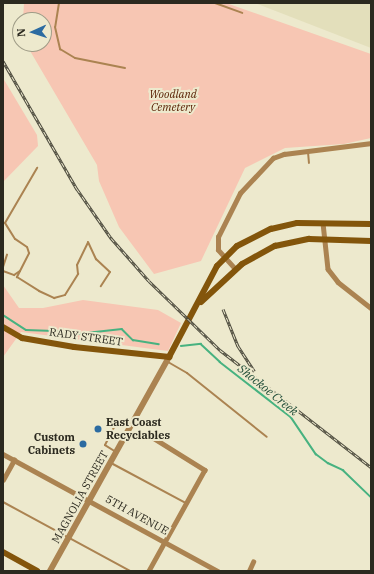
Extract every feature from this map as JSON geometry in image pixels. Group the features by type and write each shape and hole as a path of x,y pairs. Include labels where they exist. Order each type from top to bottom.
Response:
{"main road":[{"name":"MAGNOLIA STREET","path":"168,360 224,257 246,240 271,229 298,223 371,224"},
{"name":"MAGNOLIA STREET","path":"197,308 209,292 235,269 258,253 279,244 300,240 324,239 371,241"},
{"name":"RADY STREET","path":"3,327 22,338 168,360"},
{"path":"3,552 37,571"}],"street":[{"path":"235,269 218,250 218,237 240,193 273,158 284,154 371,143"},
{"path":"323,223 325,261 332,276 371,308"},
{"name":"MAGNOLIA STREET","path":"50,571 168,360"},
{"path":"147,434 205,470 149,571"},
{"name":"5TH AVENUE","path":"3,454 218,571"},
{"path":"3,480 14,460"},
{"path":"249,571 253,562"}],"lane":[{"path":"59,3 55,27 60,49 75,58 125,68"},
{"path":"215,3 242,13"},
{"path":"308,152 309,163"},
{"path":"37,168 4,226 15,239 27,248 29,253 17,277 39,291 54,298 65,295 78,274 77,265 88,242 96,259 110,272 101,286"},
{"path":"3,267 7,255"},
{"path":"3,271 14,275 20,271"},
{"path":"168,360 187,373 267,438"},
{"path":"116,452 105,445 118,420 131,426"},
{"path":"110,463 186,503"},
{"path":"3,502 130,571"}],"shaded area":[{"path":"255,3 371,3 371,48"}],"green space":[{"name":"Woodland Cemetery","path":"24,3 226,3 371,54 371,138 344,144 285,148 245,168 201,261 154,274 119,227 99,181 97,165 31,52 52,52 52,12 23,12"},
{"path":"3,78 37,135 38,146 3,182"},
{"path":"3,285 19,308 43,308 83,300 158,310 181,323 168,351 21,332 3,357"}],"waterway":[{"name":"Shockoe Creek","path":"3,315 26,330 61,331 77,334 122,329 133,340 159,344"},
{"name":"Shockoe Creek","path":"181,346 201,344 220,362 291,417 316,454 328,463 343,470 371,497"}],"railway":[{"path":"3,61 77,189 111,238 149,281 220,350 371,467"},
{"path":"223,309 238,346 254,371"}],"place":[{"name":"East Coast Recyclables","path":"98,429"},
{"name":"Custom Cabinets","path":"83,444"}]}
